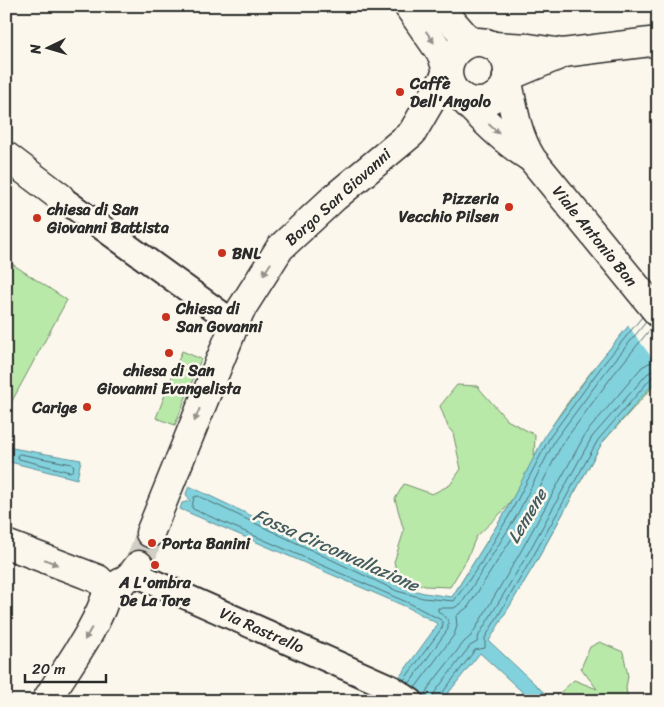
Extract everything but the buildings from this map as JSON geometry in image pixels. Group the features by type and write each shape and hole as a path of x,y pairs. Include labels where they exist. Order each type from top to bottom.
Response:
{"street":[{"path":"408,6 442,55 451,80 474,102 489,100 498,95 508,77 506,59 482,44 435,6"},
{"path":"451,80 449,61 454,52 461,46 482,44 563,53 658,42"},
{"path":"508,77 563,53"},
{"name":"Viale Antonio Bon","path":"508,77 518,129 524,146 532,159 653,307"},
{"name":"Borgo San Giovanni","path":"150,533 234,323 280,248 335,197 412,133 424,112 451,80"},
{"name":"Viale Antonio Bon","path":"451,80 511,144 532,159"},
{"path":"6,156 234,323"},
{"path":"6,544 98,579 108,589"},
{"path":"108,589 125,582 135,570"},
{"name":"Via Rastrello","path":"135,570 142,578 401,694"},
{"path":"46,701 104,606 108,589"}],"green space":[{"path":"6,260 67,300 6,412"},
{"path":"658,291 658,381 602,443 536,562 488,641 442,701 382,701 439,624 452,597 515,495 504,510 476,537 467,559 450,587 425,586 399,578 394,562 404,531 395,499 404,484 432,494 450,485 461,469 453,433 448,427 440,406 457,385 477,386 507,420 535,435 534,457 560,413"},
{"path":"182,351 201,359 175,425 156,418"},
{"path":"600,642 623,652 628,676 626,688 628,701 566,701 561,692 574,680 597,689 581,668 590,647"}],"water":[{"name":"Lemene","path":"658,290 658,378 602,443 536,562 489,641 553,701 532,701 480,653 442,701 382,701 438,624 409,608 180,509 182,503 190,501 186,494 189,486 399,586 424,593 452,597 506,511 546,434 598,363"},
{"path":"6,447 81,460 77,479 6,461"}],"pier":[{"path":"658,288 658,366 627,324"}],"tunnel":[{"path":"139,565 150,533"}],"place":[{"name":"Caffè Dell'Angolo","path":"400,92"},
{"name":"Pizzeria Vecchio Pilsen","path":"509,207"},
{"name":"chiesa di San Giovanni Battista","path":"37,218"},
{"name":"BNL","path":"222,253"},
{"name":"Chiesa di San Govanni","path":"166,317"},
{"name":"chiesa di San Giovanni Evangelista","path":"169,353"},
{"name":"Carige","path":"87,407"},
{"name":"Porta Banini","path":"152,543"},
{"name":"A L'ombra De La Tore","path":"155,565"}],"water label":[{"name":"Fossa Circonvallazione","path":"336,550"}]}
